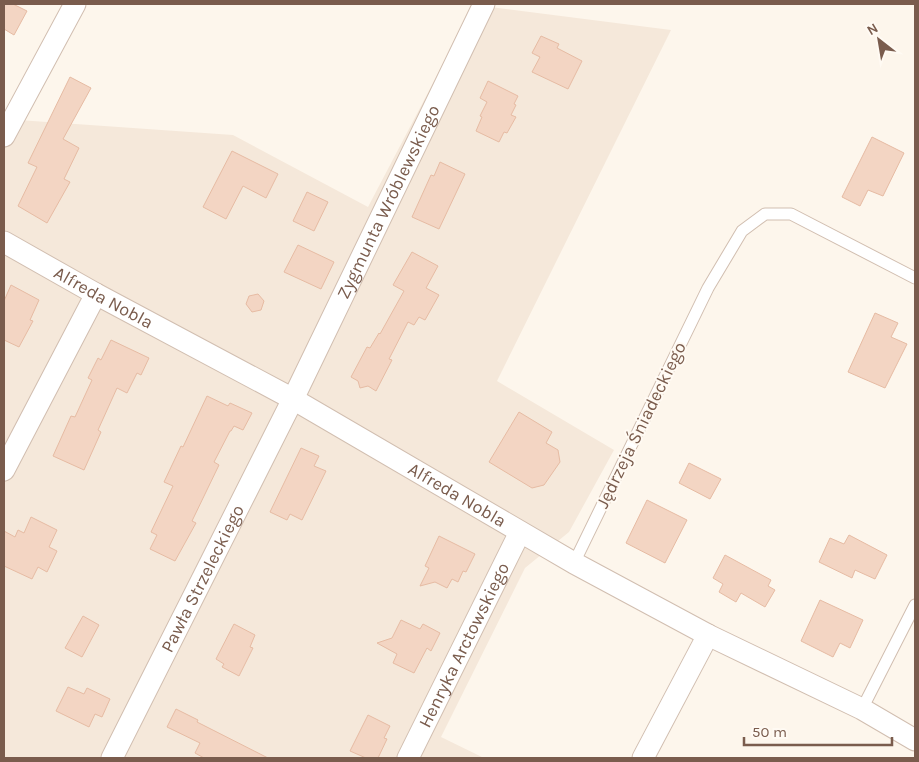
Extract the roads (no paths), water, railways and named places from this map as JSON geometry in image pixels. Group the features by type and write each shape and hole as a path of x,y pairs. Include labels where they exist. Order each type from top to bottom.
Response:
{"street":[{"path":"4,136 75,4"},
{"name":"Zygmunta Wróblewskiego","path":"293,400 484,4"},
{"name":"Alfreda Nobla","path":"4,242 293,400 574,563 708,635 862,709 915,740"},
{"path":"4,470 96,294"},
{"name":"Pawła Strzeleckiego","path":"112,758 293,400"},
{"name":"Henryka Arctowskiego","path":"408,758 520,532"},
{"path":"643,758 708,635"}],"lane":[{"name":"Jędrzeja Śniadeckiego","path":"574,563 708,288 742,231 765,214 791,214 915,278"},
{"path":"862,709 915,605"}]}
